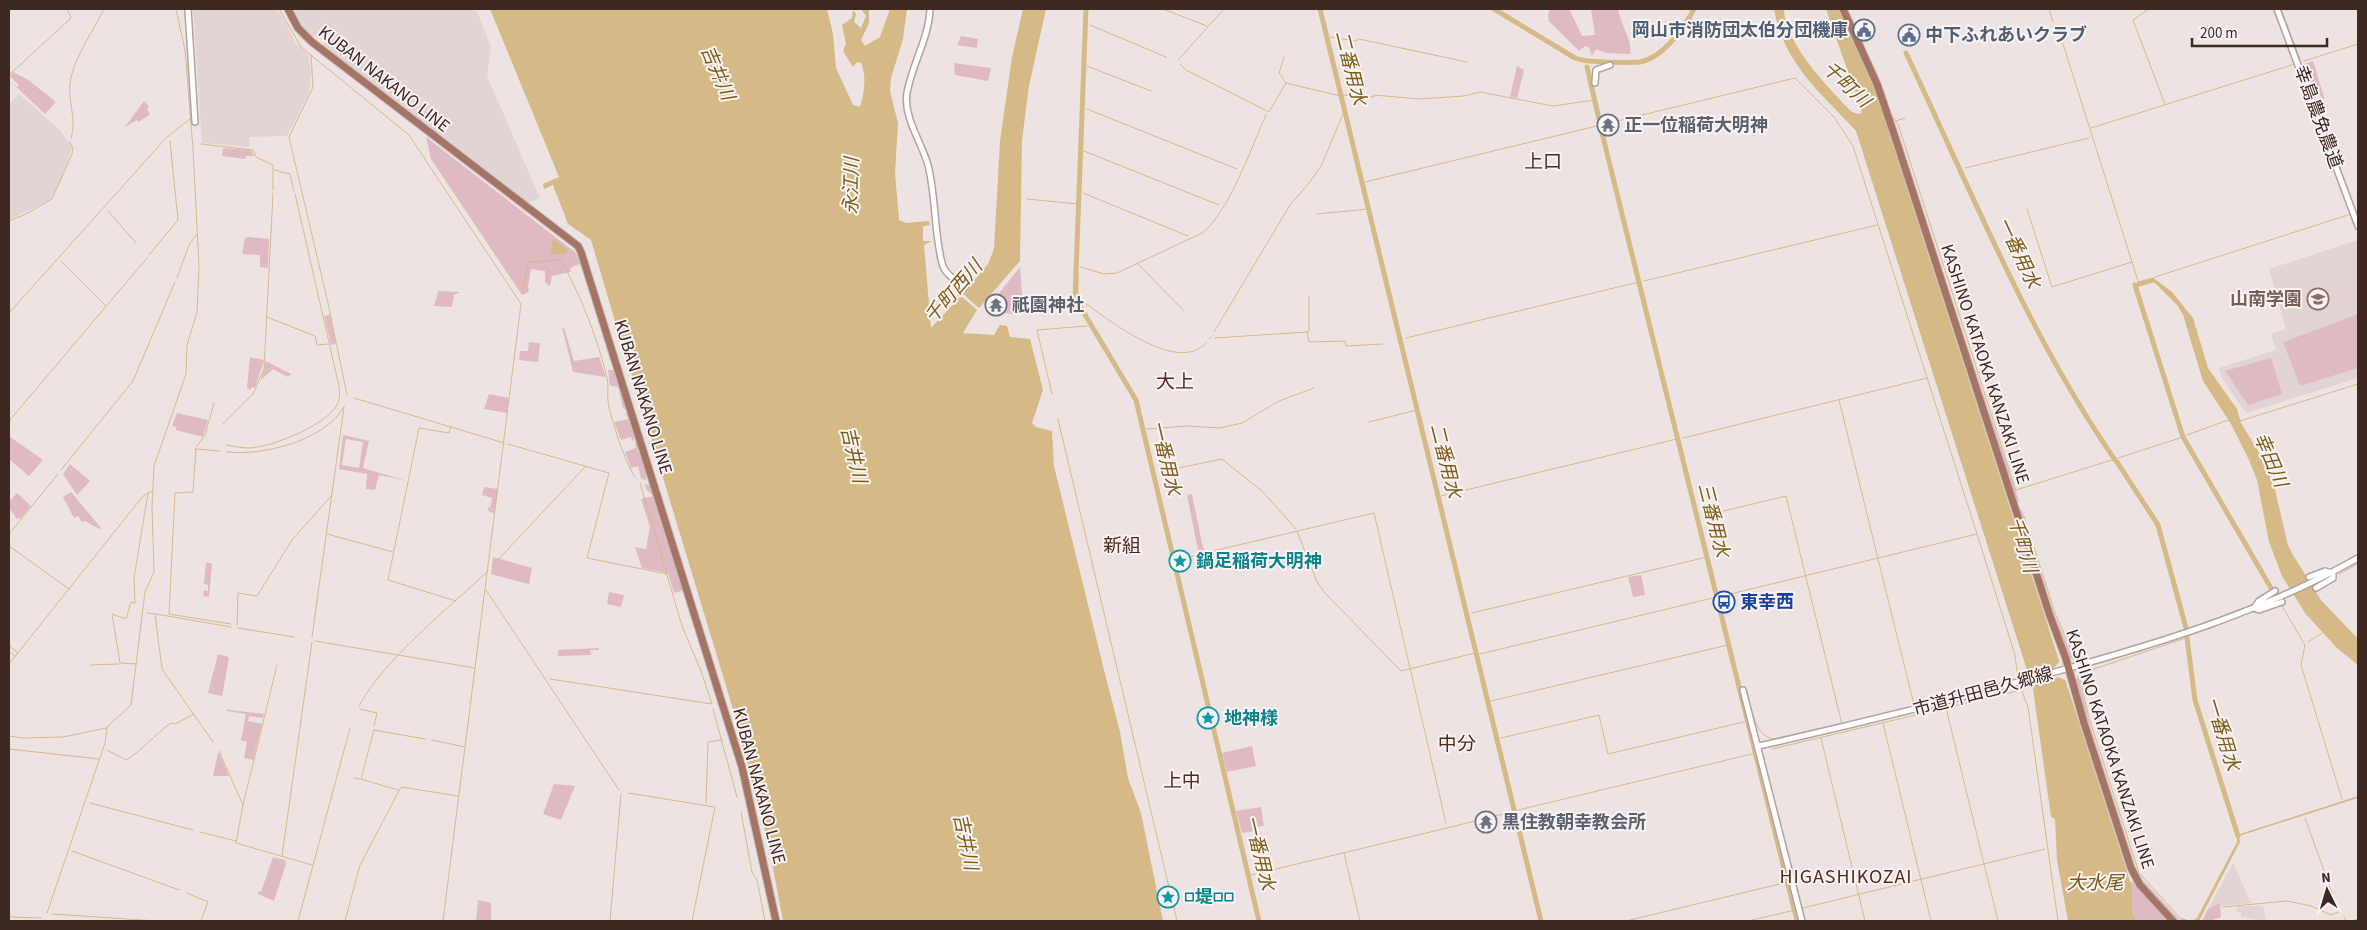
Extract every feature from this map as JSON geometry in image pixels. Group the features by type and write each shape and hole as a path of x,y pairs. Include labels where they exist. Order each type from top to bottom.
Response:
{"main road":[{"name":"KUBAN NAKANO LINE","path":"288,9 298,28 312,42 439,142 578,246 742,767 776,921"},
{"name":"KASHINO KATAOKA KANZAKI LINE","path":"1843,9 1877,84 1895,137 2135,879 2172,921"}],"street":[{"path":"188,9 195,122"},
{"path":"930,9 924,41 907,94 908,111 928,164 942,265 950,276 965,287"},
{"name":"幸島農免農道","path":"2277,9 2358,226"},
{"path":"1595,83 1596,70 1610,65"},
{"path":"2309,577 2325,571 2333,573 2358,558"},
{"path":"2316,588 2333,578 2333,573"},
{"name":"市道升田邑久郷線","path":"1758,746 1916,710 2066,669 2188,632 2254,608 2333,573"},
{"path":"2275,591 2259,601 2254,608 2259,610 2282,602"},
{"path":"1743,690 1802,921"}],"shaded area":[{"path":"193,9 276,9 283,18 295,42 308,54 311,72 309,93 287,136 249,137 250,147 202,143"},
{"path":"290,9 476,9 491,47 487,76 540,198 526,204 321,47 325,43 324,40 304,32"},
{"path":"1550,9 1569,9 1582,36 1595,35 1591,9 1618,9 1630,43 1630,54 1606,53 1596,49 1592,56 1589,47 1585,46 1579,51 1549,21"},
{"path":"961,36 978,39 977,48 957,45"},
{"path":"2313,61 2325,100 2318,94 2312,96 2312,86 2309,87 2301,65"},
{"path":"954,63 991,68 988,81 955,75"},
{"path":"1517,66 1524,70 1517,98 1510,97"},
{"path":"13,72 27,79 56,102 45,114 9,80 17,87 19,85 9,77"},
{"path":"19,94 59,129 72,148 62,179 50,200 9,220 9,105"},
{"path":"144,101 149,106 147,109 150,114 139,122 137,120 125,127"},
{"path":"426,137 576,253 592,289 580,264 570,268 571,272 552,276 550,286 545,282 545,271 531,269 529,292 522,295 431,159"},
{"path":"223,148 251,150 254,156 246,156 245,159 222,156"},
{"path":"245,238 269,239 268,268 260,267 260,255 242,254"},
{"name":"山南学園","path":"2358,240 2358,378 2246,413 2221,376 2219,368 2276,350 2271,334 2286,329 2269,269"},
{"path":"1020,267 1023,306 1018,315 1005,313 1000,309 1003,303 996,297"},
{"path":"438,291 460,292 454,295 452,307 434,306"},
{"path":"2358,314 2358,368 2300,386 2283,342"},
{"path":"330,315 336,344 331,345 324,316"},
{"path":"562,327 564,328 574,361 599,357 606,377 573,372"},
{"path":"529,342 540,343 538,362 519,360 520,351 528,351"},
{"path":"1966,349 1968,349 2020,504 2012,492"},
{"path":"250,357 264,360 255,388 252,387 250,390 247,388"},
{"path":"2271,358 2282,394 2248,405 2225,371"},
{"path":"266,361 291,374 288,377 273,369 261,380"},
{"path":"608,370 613,370 617,374 631,414 623,408 618,387 610,386"},
{"path":"489,394 509,398 507,413 484,409"},
{"path":"625,412 633,426 633,442 631,437 621,440 614,422 628,419"},
{"path":"177,413 208,420 203,437 176,430 176,427 172,426"},
{"path":"343,435 369,441 363,468 407,481 379,475 375,490 366,489 367,474 339,469","holes":["346,439 363,442 359,468 342,465"]},
{"path":"9,436 43,460 29,476 9,459"},
{"path":"638,438 639,449 637,451 647,473 646,480 641,479 638,466 631,468 625,452 636,448 635,443"},
{"path":"70,464 90,481 77,495 63,474"},
{"path":"645,484 653,486 683,588 681,591 674,593 668,573 642,568 635,547 646,549 650,527 641,499 653,496 646,489"},
{"path":"484,487 498,489 494,514 487,510 491,505 492,498 482,495"},
{"path":"71,492 101,528 99,529 85,521 82,522 78,516 74,518 63,497"},
{"path":"17,493 31,506 21,518 17,519 9,508 9,502"},
{"path":"1192,494 1203,548 1206,551 1198,550 1187,495"},
{"path":"2015,501 2022,511 2053,611 2074,660 2070,658 2055,620"},
{"path":"493,557 532,568 529,584 491,574"},
{"path":"206,563 212,563 209,597 203,596 204,590 208,591 208,585 204,584"},
{"path":"1641,575 1645,595 1633,597 1628,577"},
{"path":"609,592 624,595 621,607 607,604"},
{"path":"599,648 599,650 590,650 591,655 558,656 558,650"},
{"path":"218,654 229,657 222,696 208,693"},
{"path":"2078,674 2090,726 2138,875 2181,921 2176,921 2137,878 2088,727 2076,681"},
{"path":"227,708 229,710 264,714 263,718 249,716 248,721 262,724 253,760 244,758 247,742 241,740 246,714 227,711"},
{"path":"1252,746 1256,766 1227,772 1222,753"},
{"path":"219,753 229,776 213,776"},
{"path":"554,784 575,786 561,820 543,814"},
{"path":"1261,807 1264,826 1255,827 1256,831 1242,833 1236,811"},
{"path":"273,857 285,860 286,864 274,901 258,894 258,891 261,892"},
{"path":"2233,863 2251,903 2221,906 2220,903 2208,909"},
{"path":"2131,880 2169,921 2136,921 2132,912"},
{"path":"478,900 491,903 491,921 476,921"},
{"path":"2220,903 2221,917 2210,921 2202,921 2208,909"},
{"path":"2237,906 2263,906 2266,921 2241,917 2241,912 2237,912"}],"water":[{"path":"490,9 827,9 833,34 836,68 853,105 860,107 864,85 863,68 861,63 857,62 853,67 843,51 846,44 842,25 852,18 853,10 856,14 854,22 861,28 866,16 861,9 869,9 869,23 861,40 865,46 880,37 890,9 907,9 903,39 891,78 890,91 898,123 895,173 899,220 906,223 929,221 930,225 921,227 923,227 923,241 932,241 924,245 931,328 961,296 977,310 963,333 994,335 1000,325 1007,326 1010,337 1030,339 1043,390 1032,423 1036,427 1052,431 1054,466 1120,732 1128,778 1141,813 1163,921 783,921 768,842 736,719 626,355 629,353 628,348 623,348 591,240 568,224 553,185 544,189 543,184 559,177"},
{"path":"1023,9 1046,9 1029,86 1022,140 1020,261 979,308 963,294 988,264 994,249 1000,141 1012,57"},
{"name":"大水尾","path":"1774,9 1784,9 1791,36 1799,50 1820,78 1842,102 1852,112 1858,114 1862,113 1861,109 1826,9 1840,9 1874,86 2132,887 2132,912 2136,921 2068,921 2057,860 2055,819 2051,817 2033,689 1856,131 1805,76 1786,46"},
{"path":"553,238 568,251 565,254 550,254"},
{"name":"幸田川","path":"2152,280 2156,280 2172,292 2193,318 2208,368 2237,409 2241,423 2263,459 2275,490 2288,545 2321,600 2358,639 2358,665 2337,648 2305,613 2282,576 2269,542 2257,480 2249,460 2231,424 2203,381 2183,315 2177,305"},
{"path":"2358,796 2358,798 2239,836 2240,842 2199,921 2191,921 2197,918 2237,842 2237,835"}],"pier":[{"path":"2060,661 2067,681 2058,677 2029,684 2027,676 2053,669"}],"waterway":[{"path":"9,75 69,20 71,17 67,9"},
{"path":"71,138 73,131 70,91 72,74 79,55 104,9"},
{"path":"47,913 105,743 107,727 131,705 145,592 154,572 152,507 154,466 186,374 187,345 197,312 199,266 193,149 185,50 176,9"},
{"path":"279,9 301,47 409,135 521,304 443,921"},
{"name":"一番用水","path":"1086,9 1075,298 1136,400 1259,921"},
{"path":"1163,9 1207,26"},
{"path":"1178,60 1224,9"},
{"name":"二番用水","path":"1320,9 1541,921"},
{"path":"1494,9 1575,58 1590,61 1627,62 1640,62 1657,55 1679,33 1694,9"},
{"path":"2049,9 2053,22"},
{"path":"2149,9 2133,20 2165,104"},
{"path":"2281,9 2300,59"},
{"path":"1090,25 1166,57"},
{"path":"2058,28 2139,284"},
{"path":"1330,37 1356,41 1359,39 1467,62"},
{"path":"2304,61 2358,44"},
{"name":"一番用水","path":"1906,53 2002,261 2028,312 2055,363 2115,460"},
{"path":"311,55 313,87 289,137 328,303 347,395"},
{"path":"1284,57 1279,73 1286,83 1340,96"},
{"path":"1180,64 1186,70 1269,112 1286,83"},
{"path":"2091,128 2295,64"},
{"path":"1087,66 1151,91"},
{"name":"三番用水","path":"1587,67 1599,119"},
{"path":"1605,124 1795,78 1834,117 1853,146 2015,655 2018,680"},
{"path":"1343,95 1374,97 1374,95 1418,99 1464,96 1480,92 1553,106 1595,100"},
{"path":"1887,104 1898,124 2016,491"},
{"path":"1087,109 1237,169"},
{"path":"1214,332 1290,205 1321,166 1344,112"},
{"path":"1080,267 1104,274 1117,273 1202,233 1212,224 1230,195 1266,115"},
{"path":"1896,121 1905,118"},
{"path":"9,313 166,138 190,119"},
{"name":"三番用水","path":"1600,125 1797,921"},
{"path":"1365,182 1601,125"},
{"path":"1965,168 2089,138"},
{"path":"9,221 26,214 52,199 72,154 73,148 69,141"},
{"path":"149,255 178,220 170,141"},
{"path":"201,144 253,150 256,157 273,165 273,190"},
{"path":"1084,151 1219,205"},
{"path":"274,170 290,174 294,191"},
{"path":"223,424 253,394 264,369 273,193"},
{"path":"1083,193 1188,236"},
{"path":"226,445 249,448 283,440 319,422 335,408 339,400 339,386 295,194"},
{"path":"1027,199 1078,204"},
{"path":"1317,214 1368,209"},
{"path":"2027,209 2052,287 2132,262"},
{"path":"108,211 136,243"},
{"path":"2155,277 2351,214"},
{"path":"1644,281 1877,225"},
{"path":"177,278 189,245 197,234"},
{"path":"9,421 147,258"},
{"path":"523,293 528,262 561,260 582,303 593,332 607,378 608,401 612,418 623,452 635,477"},
{"path":"61,261 106,306"},
{"path":"1137,263 1184,311"},
{"path":"1076,272 1078,273 1078,298 1140,340 1159,348 1177,352 1193,351 1206,343"},
{"path":"2139,284 2153,280"},
{"path":"61,470 133,381 175,282"},
{"path":"1406,338 1639,282"},
{"path":"2135,285 2183,437 2271,588"},
{"path":"1309,296 1309,331 1307,332 1309,342 1345,341 1346,346 1383,344"},
{"path":"267,317 315,336 317,345 328,344"},
{"path":"1052,394 1037,330 1087,326"},
{"path":"1215,338 1307,332"},
{"path":"1683,438 1927,378"},
{"path":"2240,421 2358,384"},
{"path":"1147,429 1187,426 1220,428 1242,423 1279,401 1314,388"},
{"path":"354,398 504,443"},
{"path":"1839,400 1914,705"},
{"path":"197,446 205,435 214,403"},
{"path":"227,452 242,453 292,444 322,429 335,419 344,407"},
{"path":"312,637 344,407"},
{"path":"1369,422 1417,410"},
{"path":"1058,419 1177,921"},
{"path":"2187,435 2228,420"},
{"path":"451,426 449,433 419,428 388,580 456,601"},
{"path":"2118,458 2183,437"},
{"path":"1441,496 1677,439"},
{"path":"508,444 609,473 587,558 667,574"},
{"path":"196,448 193,492 175,493 169,614 231,624"},
{"path":"195,449 220,451"},
{"path":"1160,472 1222,459 1263,492 1296,529"},
{"path":"2016,490 2115,459"},
{"name":"一番用水","path":"2117,462 2158,525 2186,628"},
{"path":"493,565 585,467"},
{"path":"9,534 58,474"},
{"path":"550,679 712,704 701,671 682,626 640,483"},
{"path":"9,664 143,496 152,491"},
{"path":"136,664 120,663 112,614 126,619 131,602 135,603 134,578 148,493"},
{"path":"237,625 238,593 257,596 292,540 332,495"},
{"path":"1703,516 1786,496 1842,724"},
{"path":"1175,560 1374,513 1446,823"},
{"name":"千町川","path":"2024,516 2055,613 2075,658"},
{"path":"1297,531 1317,582 1324,592 1401,671 1475,653"},
{"path":"327,534 393,552"},
{"path":"1722,596 1977,534"},
{"path":"9,546 69,589"},
{"path":"1472,613 1707,557"},
{"path":"2339,574 2358,564"},
{"path":"359,706 370,688 401,652 488,571"},
{"path":"486,590 619,790"},
{"path":"1480,654 1717,597"},
{"path":"2282,606 2305,645 2301,665 2342,799"},
{"path":"147,613 155,614 162,669 213,742"},
{"path":"156,614 231,627"},
{"path":"238,628 294,637"},
{"path":"2308,642 2322,633"},
{"path":"2082,673 2186,638"},
{"name":"一番用水","path":"2187,638 2195,700 2238,836"},
{"path":"315,641 475,668"},
{"path":"282,856 312,642"},
{"path":"1491,701 1728,645"},
{"path":"9,646 18,653"},
{"path":"9,651 15,656"},
{"path":"90,665 119,664"},
{"path":"243,805 277,665"},
{"path":"2079,674 2089,718 2139,873 2183,921"},
{"path":"2019,684 2028,707 2058,921"},
{"path":"1746,689 1754,719 1761,732 1766,736 1773,739 1818,730"},
{"path":"1772,749 2017,691"},
{"path":"1946,708 1998,921"},
{"path":"360,709 377,713 374,726"},
{"path":"713,709 737,797"},
{"path":"107,750 126,760 171,723 175,724 194,714"},
{"path":"1501,738 1599,715 1608,754 1748,721"},
{"path":"1883,723 1931,921"},
{"path":"9,736 23,738 63,737 106,728"},
{"path":"298,921 350,728"},
{"path":"374,730 361,779 398,790"},
{"path":"374,730 425,739"},
{"path":"1821,738 1865,921"},
{"path":"432,740 465,747"},
{"path":"706,803 708,742 722,740"},
{"path":"9,749 99,759"},
{"path":"219,751 243,805 236,843 312,865"},
{"path":"1518,810 1756,753"},
{"path":"354,778 360,779"},
{"path":"345,921 360,865 401,787 458,796"},
{"path":"628,793 715,807 692,921"},
{"path":"610,921 621,794"},
{"path":"90,803 193,830"},
{"path":"1447,828 1515,811"},
{"path":"741,812 752,872 757,880 765,921"},
{"path":"2223,907 2287,901 2311,906 2331,915 2339,912 2305,818"},
{"path":"1251,875 1447,828"},
{"path":"200,832 236,841"},
{"path":"1803,908 2045,849"},
{"path":"72,851 179,890"},
{"path":"1344,853 1360,921"},
{"path":"1626,921 1788,882"},
{"path":"187,893 208,902 201,921"},
{"path":"1748,921 1795,910"},
{"path":"52,914 157,921"},
{"path":"9,917 41,918"},
{"path":"2344,917 2346,921"},
{"path":"2352,921 2358,919"}],"place":[{"name":"岡山市消防団太伯分団機庫","path":"1864,30"},
{"name":"中下ふれあいクラブ","path":"1909,35"},
{"name":"正一位稲荷大明神","path":"1608,125"},
{"name":"山南学園","path":"2318,299"},
{"name":"祇園神社","path":"996,305"},
{"name":"鍋足稲荷大明神","path":"1180,561"},
{"name":"東幸西","path":"1724,602"},
{"name":"地神様","path":"1208,718"},
{"name":"黒住教朝幸教会所","path":"1486,822"},
{"name":"□堤□□","path":"1168,897"}],"district":[{"name":"上口","path":"1543,162"},
{"name":"大上","path":"1175,382"},
{"name":"新組","path":"1122,546"},
{"name":"中分","path":"1457,744"},
{"name":"上中","path":"1182,781"},
{"name":"HIGASHIKOZAI","path":"1846,877"}],"water label":[{"name":"吉井川","path":"717,73"},
{"name":"永江川","path":"852,186"},
{"name":"千町西川","path":"954,292"},
{"name":"吉井川","path":"853,455"},
{"name":"吉井川","path":"965,842"}]}
